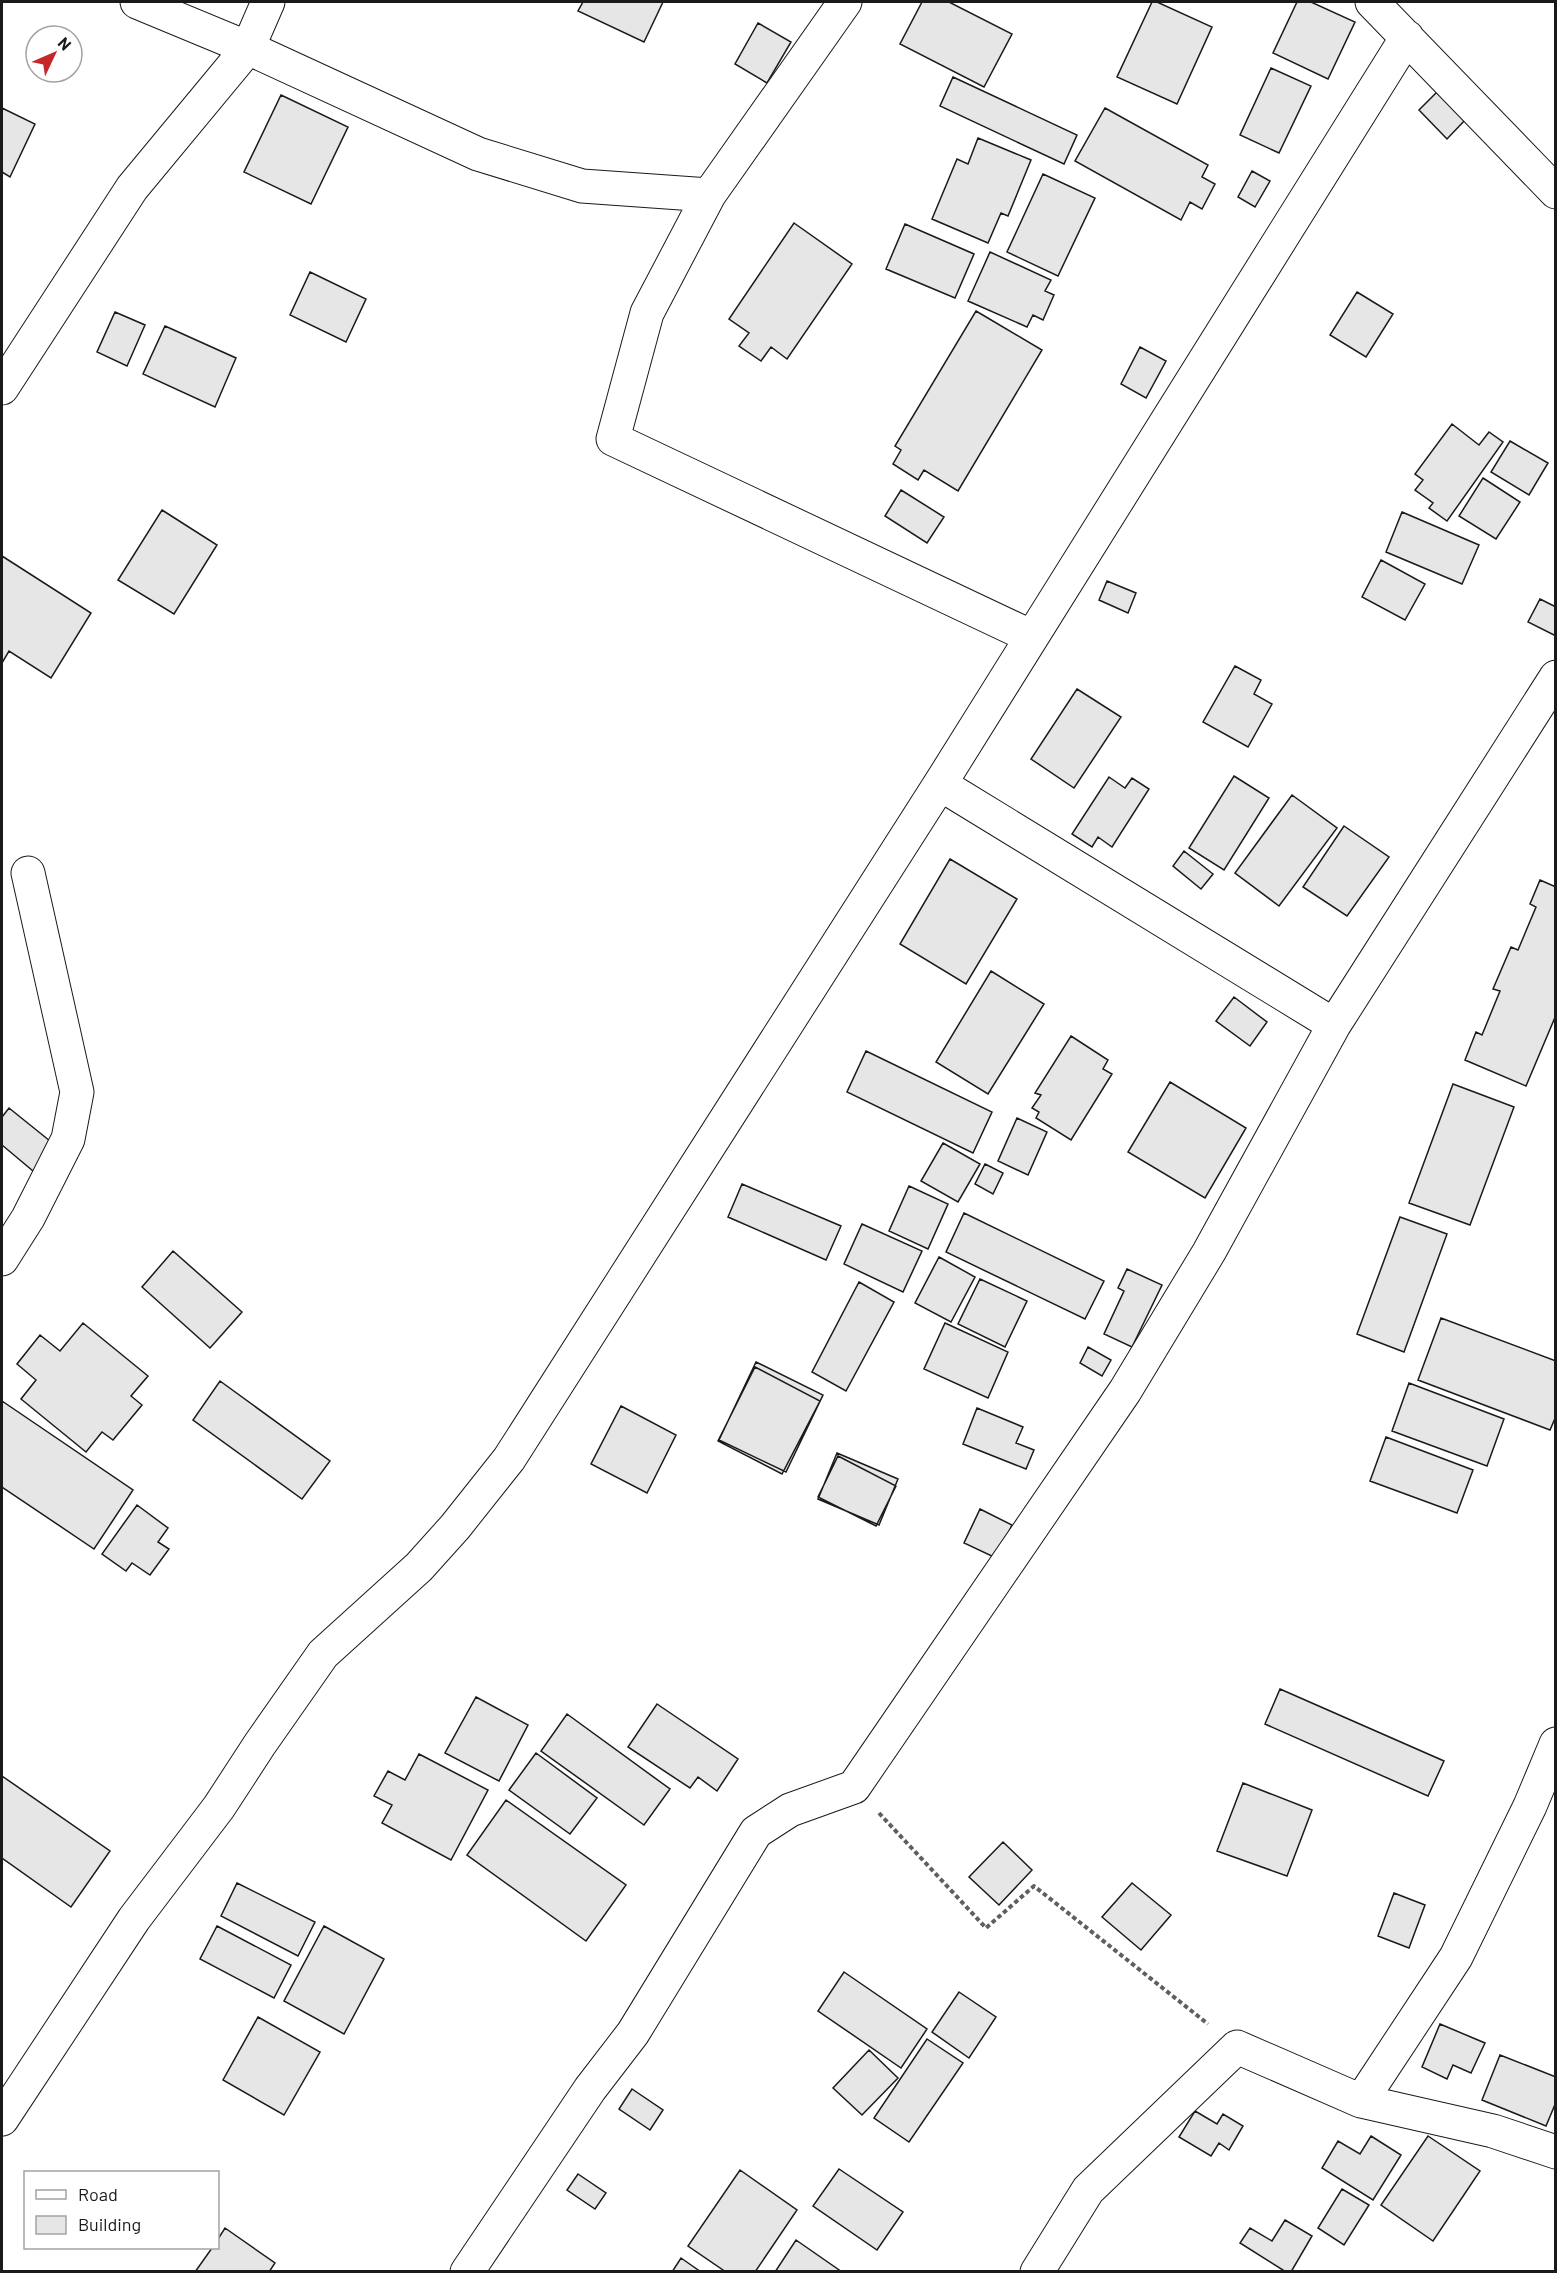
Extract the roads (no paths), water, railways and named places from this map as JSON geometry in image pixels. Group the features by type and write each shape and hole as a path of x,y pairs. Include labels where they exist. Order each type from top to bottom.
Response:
{"street":[{"path":"137,2 248,48 478,154 582,186 709,195"},
{"path":"2,388 132,188 248,48 268,2"},
{"path":"845,2 709,195 647,313 613,439 1032,637"},
{"path":"1372,2 1556,192"},
{"path":"2,2119 134,1919 219,1807 323,1654 419,1567 455,1527 509,1459 940,784 1407,37"},
{"path":"467,2271 590,2089 633,2033 756,1832 790,1810 854,1787 1125,1391 1209,1252 1334,1025 1556,677"},
{"path":"940,784 1334,1025"},
{"path":"2,1258 28,1218 68,1140 77,1092 28,873"},
{"path":"1361,2101 1456,1957 1530,1806 1556,1744"},
{"path":"1036,2271 1088,2190 1237,2047 1361,2101 1493,2131 1556,2152"}]}
